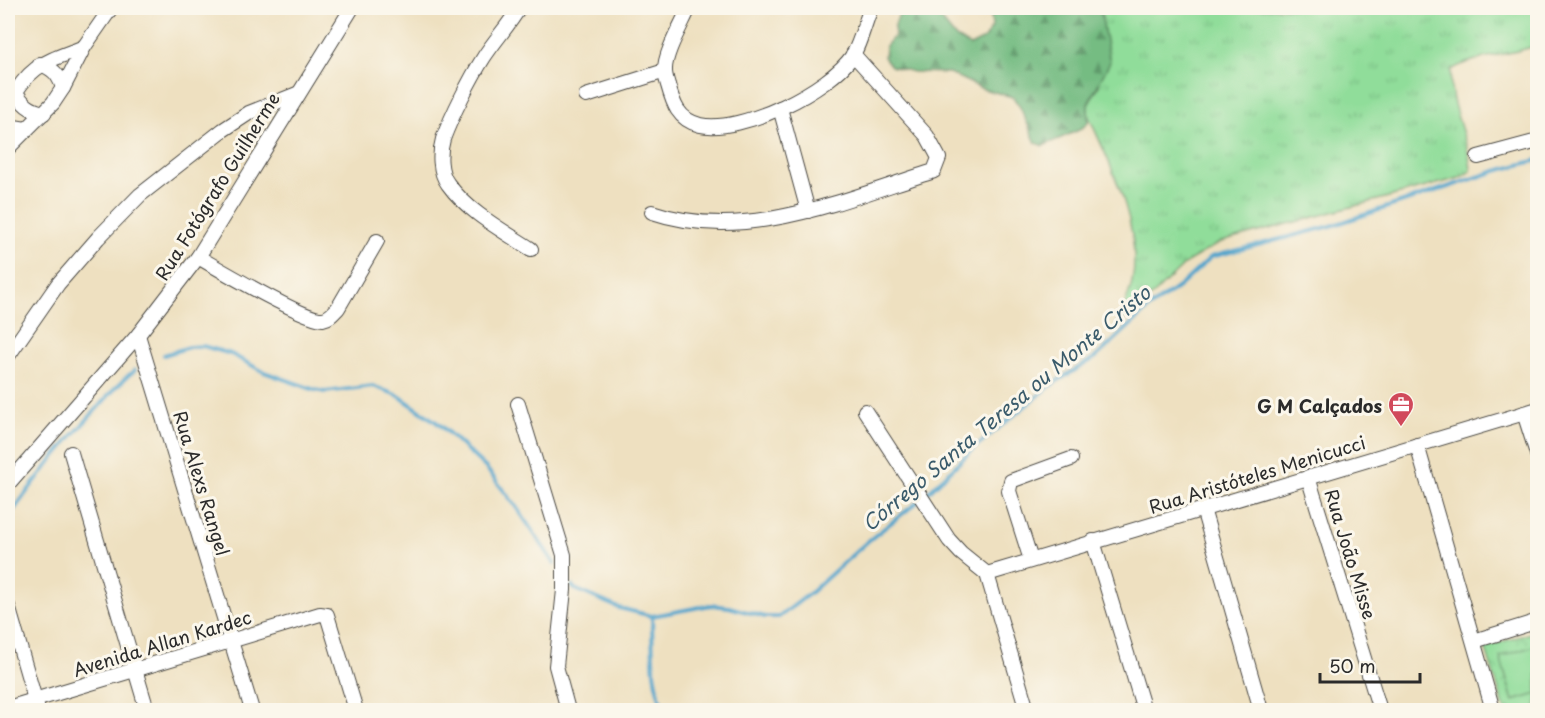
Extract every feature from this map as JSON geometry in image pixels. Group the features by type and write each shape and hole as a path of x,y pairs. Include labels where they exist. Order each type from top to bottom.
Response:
{"street":[{"path":"8,147 44,113 63,88 84,47 111,8"},
{"name":"Rua Fotógrafo Guilherme","path":"8,484 138,335 198,257 352,8"},
{"path":"519,8 483,57 443,140 441,157 442,173 447,183 472,210 531,249"},
{"path":"689,8 668,56 665,71 674,106 681,116 698,125 713,126 731,124 780,108 816,89 835,74 853,54 871,8"},
{"path":"8,104 15,85 40,64 84,47"},
{"path":"652,212 673,219 712,223 742,222 808,211 934,171 939,158 927,136 853,54"},
{"path":"40,64 53,70 63,88"},
{"path":"586,96 665,71"},
{"path":"15,85 25,105 33,111 44,113"},
{"path":"8,356 58,284 140,195 240,118 297,94"},
{"path":"780,108 808,211"},
{"path":"8,126 26,129"},
{"path":"1478,157 1538,141"},
{"path":"198,257 303,314 323,319 331,316 338,308 377,241"},
{"name":"Rua Alexs Rangel","path":"138,335 252,711"},
{"path":"518,404 564,555 564,590 556,666 566,704"},
{"path":"865,411 949,540 987,574 1027,711"},
{"path":"1531,411 1538,457"},
{"name":"Rua Aristóteles Menicucci","path":"987,574 1531,411"},
{"path":"1417,445 1492,710"},
{"path":"71,453 147,711"},
{"path":"1031,560 1010,491 1011,481 1071,459"},
{"name":"Rua João Misse","path":"1308,477 1380,711"},
{"path":"1203,509 1261,711"},
{"path":"1093,541 1144,711"},
{"path":"8,606 36,705"},
{"name":"Avenida Allan Kardec","path":"8,708 36,705 310,615 327,615 356,711"},
{"path":"1474,641 1538,621"}],"green space":[{"path":"901,8 932,8 956,38 970,46 984,39 992,27 990,8 1101,8 1110,62 1088,104 1088,123 1079,130 1043,146 1036,143 1013,97 983,89 949,73 913,72 891,66 884,57 885,47 895,35 894,28"},
{"path":"1101,8 1537,8 1537,45 1471,61 1451,70 1452,95 1471,171 1459,178 1221,242 1187,262 1152,296 1117,325 1132,282 1133,240 1122,197 1088,115 1088,105 1099,86 1103,31"},
{"path":"1537,631 1537,710 1505,710 1485,647"},
{"path":"1537,645 1537,694 1513,701 1500,657"}],"waterway":[{"name":"Córrego Santa Teresa ou Monte Cristo","path":"572,586 619,608 652,616 711,605 729,607 765,617 779,617 920,500 974,448 1054,383 1096,357 1149,308 1180,286 1211,257 1331,226 1496,171 1538,160"},
{"name":"Córrego Santa Teresa ou Monte Cristo","path":"164,355 189,347 203,346 231,354 264,372 315,390 325,392 373,386 399,396 439,424 486,468 515,505 554,563"},
{"name":"Córrego Santa Teresa ou Monte Cristo","path":"8,518 70,438 118,385 135,370"},
{"path":"652,616 655,676 665,710"}],"place":[{"name":"G M Calçados","path":"1401,428"}]}
